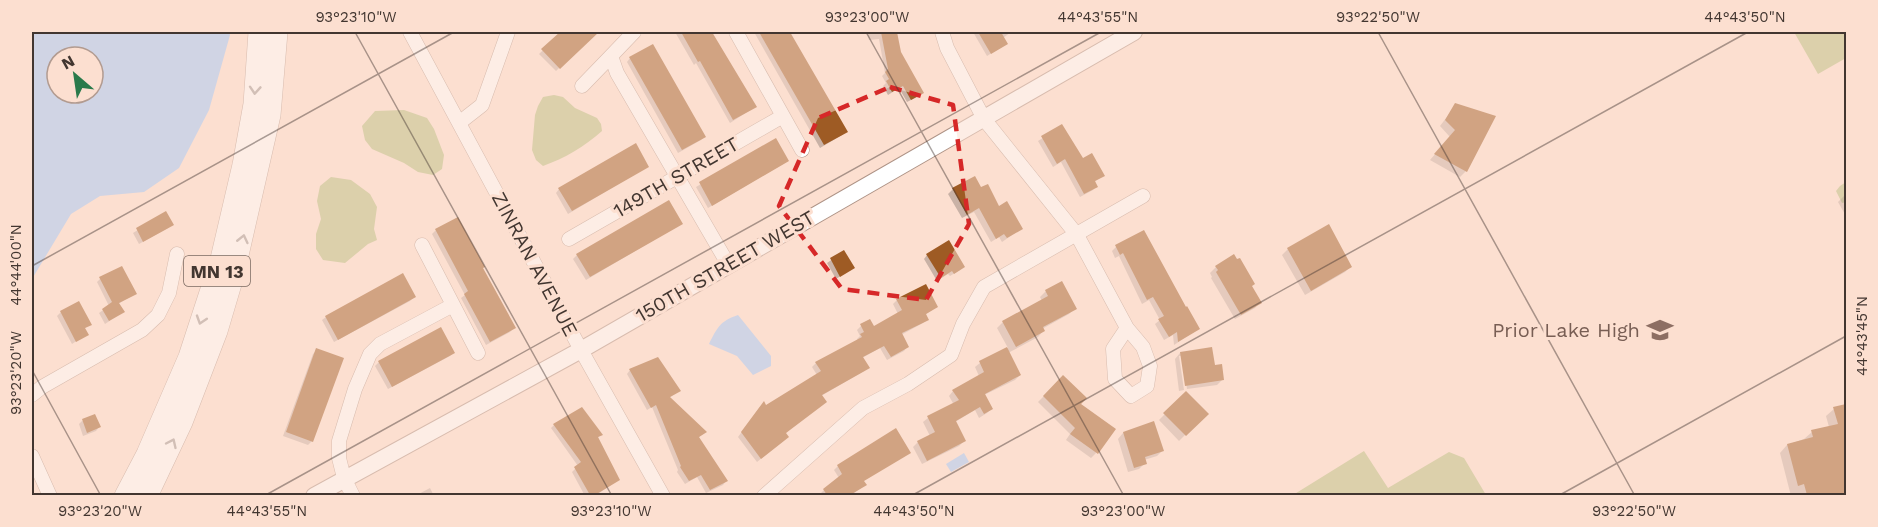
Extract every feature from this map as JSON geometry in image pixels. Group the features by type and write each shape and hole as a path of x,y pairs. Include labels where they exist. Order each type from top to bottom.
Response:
{"main road":[{"name":"MN 13","path":"125,495 147,454 189,357 221,259 243,165 254,104 259,32"},
{"name":"MN 13","path":"147,495 182,422 217,331 233,277 270,115 277,32"}],"street":[{"name":"ZINRAN AVENUE","path":"410,32 581,350 663,495"},
{"path":"459,123 482,105 508,32"},
{"path":"582,86 634,32"},
{"path":"736,32 802,150"},
{"path":"942,32 947,48 984,119 1077,235 1127,328"},
{"name":"150TH STREET WEST","path":"314,495 581,350 1134,32"},
{"path":"611,56 617,73 728,264"},
{"name":"149TH STREET","path":"569,239 783,116"},
{"path":"764,495 863,408 908,384 951,355 963,324 984,287 1143,196"},
{"path":"422,245 478,353"},
{"path":"32,395 42,387 142,330 158,315 169,293 177,254"},
{"path":"353,495 344,478 339,458 339,441 355,390 370,354 380,344 453,305"},
{"path":"32,456 50,495"}],"highlighted area":[{"path":"890,87 953,105 969,224 926,300 842,289 779,206 818,118"}],"green space":[{"path":"1794,32 1846,32 1846,58 1818,74"},
{"path":"554,95 563,97 575,108 597,118 602,131 574,151 543,166 536,160 532,150 535,115 543,97"},
{"path":"404,110 427,118 434,129 444,155 442,169 433,175 418,172 372,149 365,140 362,126 375,111"},
{"path":"331,177 351,180 370,194 377,207 374,229 377,240 368,244 345,263 323,260 316,249 316,234 321,219 317,201 320,186"},
{"path":"1846,182 1846,202 1842,203 1836,191"},
{"path":"1364,451 1388,488 1449,452 1464,458 1486,495 1293,495"}],"water":[{"path":"32,32 229,32 209,110 179,168 144,192 100,196 71,214 32,279"},
{"path":"738,315 771,356 771,366 753,375 737,356 709,344 720,326"},
{"path":"964,453 969,462 951,472 946,464"}],"building":[{"path":"560,32 599,32 560,69 541,49"},
{"path":"681,32 712,32 757,107 733,120"},
{"path":"759,32 790,32 848,132 824,145"},
{"path":"881,32 897,32 901,52 924,93 911,100 903,86 892,92 886,81 889,79 885,72 888,69"},
{"path":"978,32 1001,32 1008,44 991,54"},
{"path":"653,44 706,137 682,150 629,57"},
{"path":"1455,103 1496,116 1467,172 1434,154 1455,130 1445,120"},
{"path":"1062,124 1083,158 1092,153 1105,176 1095,181 1098,187 1084,194 1065,159 1057,164 1041,136"},
{"path":"776,138 789,161 712,206 699,182"},
{"path":"636,143 649,167 572,211 558,188"},
{"path":"975,176 981,187 988,184 999,206 1007,201 1023,229 1007,238 1004,234 996,239 979,208 967,215 952,188"},
{"path":"669,200 683,224 590,277 576,254"},
{"path":"166,211 174,225 143,242 136,228"},
{"path":"458,217 516,328 490,342 464,294 468,291 435,229"},
{"path":"1329,224 1352,267 1311,291 1287,248"},
{"path":"1144,230 1200,329 1178,342 1177,332 1169,337 1158,319 1164,316 1153,297 1147,300 1123,253 1120,255 1115,245"},
{"path":"949,240 965,267 941,278 926,254"},
{"path":"844,250 855,268 840,277 830,258"},
{"path":"1234,254 1237,259 1240,258 1255,284 1252,286 1262,303 1241,315 1216,272 1218,270 1215,266"},
{"path":"122,266 137,294 119,303 125,312 109,321 102,309 112,302 99,277"},
{"path":"403,273 416,297 338,340 325,316"},
{"path":"1062,281 1077,309 1043,327 1045,331 1016,347 1002,321 1048,296 1045,290"},
{"path":"926,284 938,307 926,314 929,320 902,333 909,347 891,357 884,346 863,357 870,368 822,395 827,402 786,433 789,437 761,459 741,432 764,401 766,405 821,371 815,362 862,337 860,334 864,332 860,324 870,319 874,326 902,310 896,299"},
{"path":"79,301 92,325 85,328 89,335 76,342 60,311"},
{"path":"441,327 455,353 392,387 378,361"},
{"path":"1007,347 1021,375 985,394 993,409 984,414 980,407 956,421 966,441 927,461 917,441 935,432 927,416 959,400 952,390 984,372 979,361"},
{"path":"1212,347 1215,365 1222,364 1224,380 1185,386 1180,352"},
{"path":"316,348 344,358 313,442 286,432"},
{"path":"658,357 681,391 670,397 707,432 699,437 728,481 710,490 701,475 689,481 680,467 656,405 651,408 629,369"},
{"path":"1063,375 1087,398 1081,404 1116,429 1098,454 1070,434 1075,428 1043,396"},
{"path":"1186,391 1209,414 1186,436 1163,413"},
{"path":"1846,404 1846,495 1807,495 1804,484 1798,486 1787,444 1813,437 1811,430 1838,424 1833,407"},
{"path":"582,407 603,435 598,437 620,480 595,495 590,495 574,467 581,462 553,424"},
{"path":"95,414 101,427 87,433 82,419"},
{"path":"1154,421 1164,451 1145,457 1147,464 1134,468 1123,432"},
{"path":"896,428 911,453 864,481 867,485 850,495 827,495 823,489 842,474 837,465"}],"place":[{"name":"Prior Lake High","path":"1660,330"}]}
